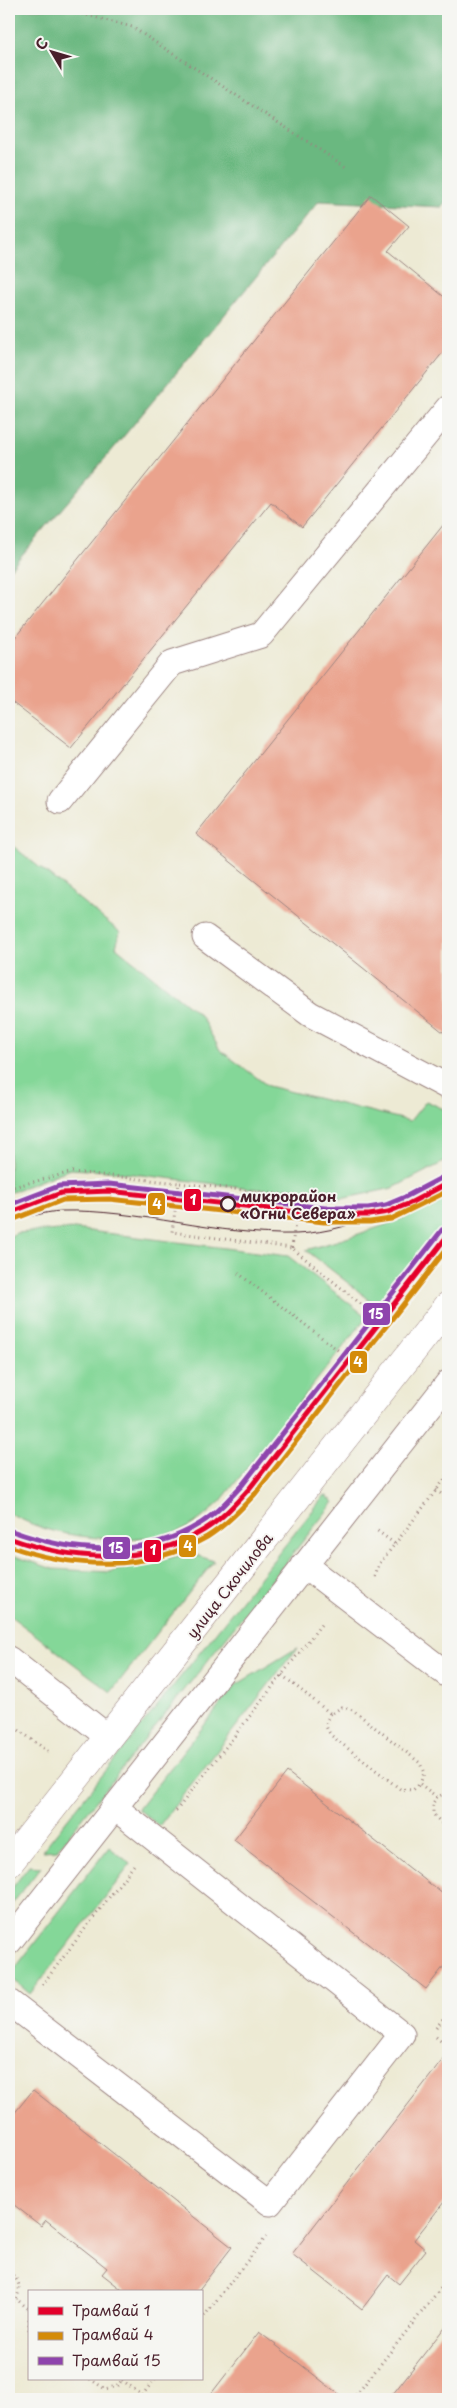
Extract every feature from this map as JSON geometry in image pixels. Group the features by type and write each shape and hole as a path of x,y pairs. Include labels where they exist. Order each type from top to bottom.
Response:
{"street":[{"name":"улица Скочилова","path":"9,1863 448,1306"}],"lane":[{"path":"60,801 172,663 261,636 448,408"},
{"path":"205,937 310,1014 448,1087"},
{"path":"9,1942 448,1383"},
{"path":"304,1565 448,1675"},
{"path":"9,1659 108,1737"},
{"path":"15,2007 270,2203 402,2034 114,1807"}],"path":[{"path":"63,9 132,27 346,167"},
{"path":"9,1188 72,1172 298,1196 292,1248"},
{"path":"179,1182 172,1232 292,1248 392,1329"},
{"path":"238,1273 361,1367"},
{"path":"15,2007 154,1839 344,1595 376,1581 375,1576 379,1564 448,1475"},
{"path":"436,1490 448,1499"},
{"path":"349,1509 395,1544"},
{"path":"282,1675 331,1714"},
{"path":"342,1707 353,1710 413,1757 423,1767 424,1773 420,1784 413,1790 400,1789 332,1736 326,1726 326,1720 331,1714 342,1707"},
{"path":"420,1784 437,1797"},
{"path":"448,1792 437,1797 433,1803 433,1814 448,1830"},
{"path":"448,2012 431,2034 448,2047"},
{"path":"9,2272 19,2282 20,2288 16,2299 9,2305"},
{"path":"354,2399 448,2279"},
{"path":"16,2299 28,2308"},
{"path":"92,2380 105,2389 117,2386 122,2380 142,2396"},
{"path":"139,2399 154,2380"}],"green space":[{"path":"9,9 448,9 448,199 442,207 319,201 114,448 9,570"},
{"path":"9,843 120,932 116,947 200,1015 220,1050 268,1086 410,1121 426,1101 448,1111 448,1160 393,1188 341,1199 108,1171 70,1169 9,1193"},
{"path":"448,1198 448,1221 380,1308 306,1250 378,1227"},
{"path":"74,1229 288,1256 367,1317 220,1502 205,1515 182,1530 144,1538 90,1537 72,1535 36,1526 9,1514 9,1237 16,1233"},
{"path":"325,1495 334,1502 57,1850 42,1851"},
{"path":"190,1553 214,1561 111,1692 9,1615 9,1554 53,1569 110,1572"},
{"path":"297,1648 159,1826 138,1809 236,1685"},
{"path":"109,1847 131,1864 30,1994 9,1976"},
{"path":"29,1866 41,1867 9,1908 9,1892"}],"building":[{"path":"371,195 409,226 388,251 448,300 448,346 302,527 271,502 71,748 9,700 9,645"},
{"path":"448,519 448,1036 196,834"},
{"path":"287,1772 448,1898 448,1961 426,1989 234,1840"},
{"path":"448,2053 448,2197 414,2240 426,2250 399,2284 388,2275 362,2309 292,2254"},
{"path":"33,2090 232,2247 199,2290 122,2290 102,2274 107,2268 46,2220 41,2226 9,2201 9,2120"},
{"path":"448,2323 448,2399 389,2399"},
{"path":"259,2332 345,2399 207,2399"}],"tram line":[{"name":"15","path":"9,1205 59,1186 109,1184 325,1208 368,1208 386,1205 445,1176"},
{"name":"1","path":"9,1213 61,1193 109,1191 325,1215 369,1215 388,1212 408,1204 448,1183"},
{"name":"4","path":"12,1220 63,1200 109,1199 324,1222 370,1222 391,1219 448,1191"},
{"path":"9,1223 54,1212 90,1211 237,1231 266,1234 296,1234 331,1230 388,1212"},
{"name":"15","path":"12,1531 59,1544 83,1548 108,1549 156,1543 179,1535 207,1519 243,1484 442,1230"},
{"name":"1","path":"9,1538 58,1552 108,1556 158,1550 181,1542 210,1526 228,1511 249,1489 448,1235"},
{"name":"4","path":"9,1546 33,1554 58,1559 109,1563 159,1556 184,1548 214,1533 255,1494 448,1247"}],"place":[{"name":"микрорайон «Огни Севера»","path":"228,1204"}]}
